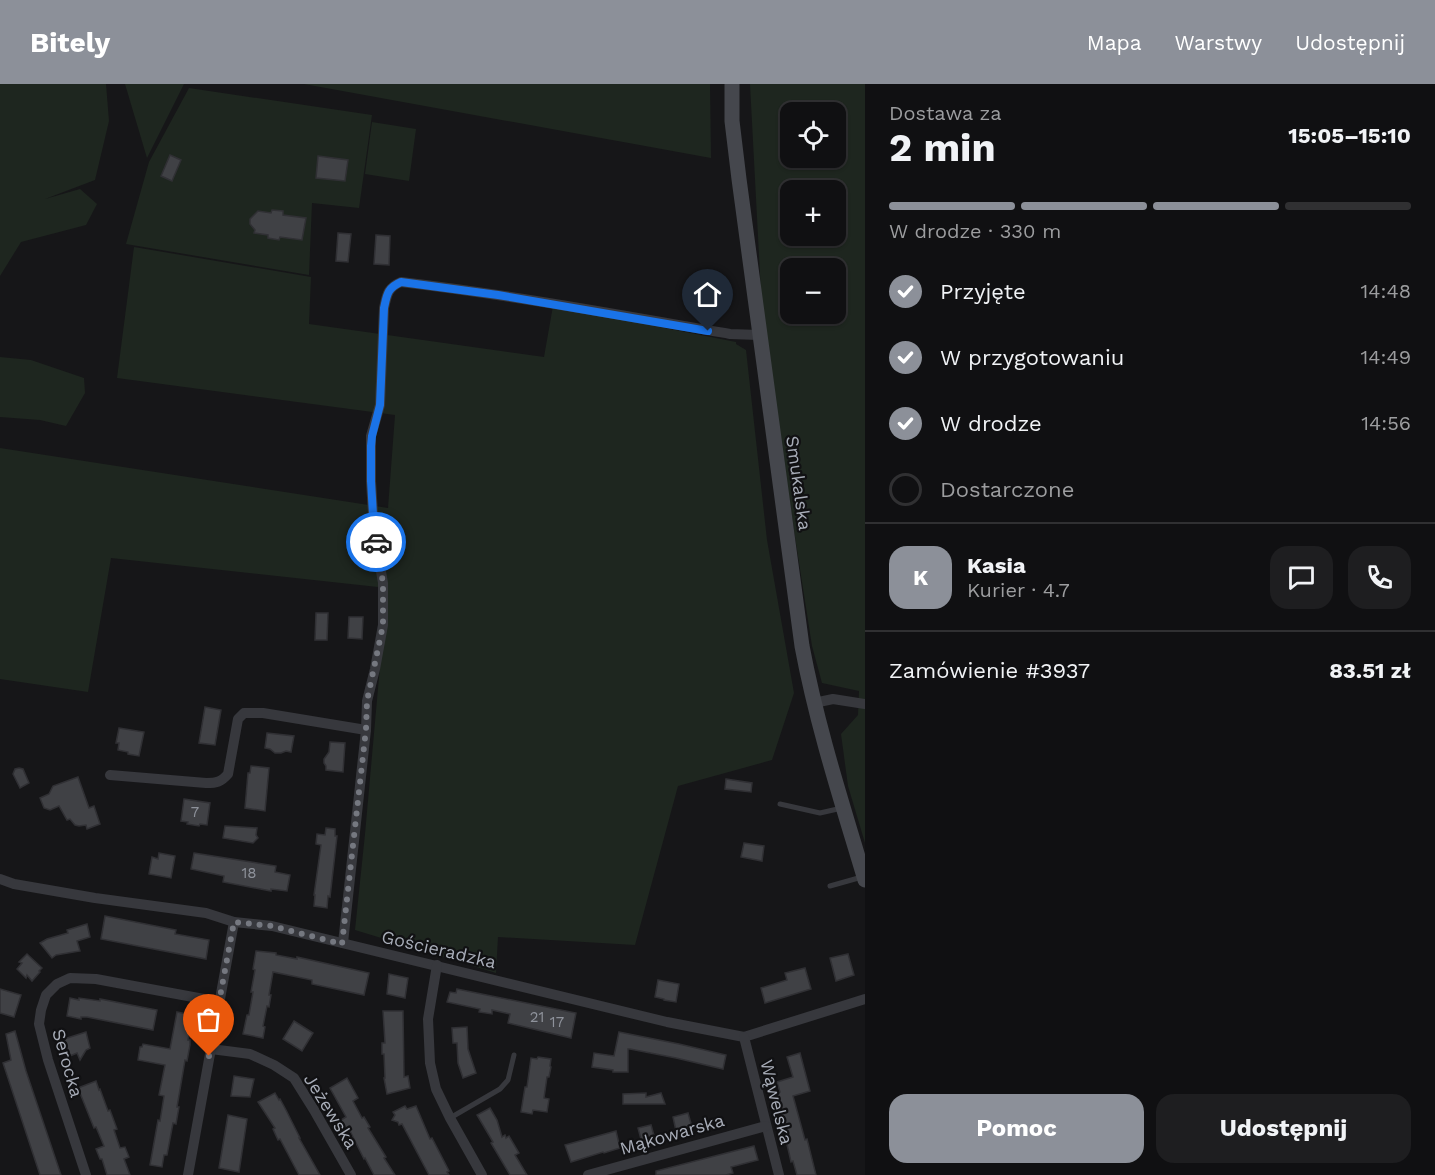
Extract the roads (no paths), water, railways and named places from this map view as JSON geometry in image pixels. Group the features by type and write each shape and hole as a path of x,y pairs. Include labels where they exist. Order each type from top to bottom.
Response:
{"street":[{"name":"Smukalska","path":"732,84 734,139 802,646 814,703 864,878"},
{"path":"342,944 366,729 367,701 383,625 383,583 374,531 371,446 380,405 384,308 387,294 394,285 401,282 458,289 730,334 759,335"},
{"path":"814,703 833,699 865,704"},
{"path":"110,775 217,783 228,774 238,718 244,713 263,713 366,729"},
{"name":"Gościeradzka","path":"0,879 14,884 95,898 206,913 234,922 272,926 659,1020 744,1037 865,999"},
{"path":"188,1175 234,922"},
{"path":"437,965 428,1019 430,1063 436,1089 482,1175"},
{"name":"Serocka","path":"86,1175 48,1060 39,1024 46,995 57,984 70,978 96,979 220,1002"},
{"name":"Wąwelska","path":"744,1037 779,1175"},
{"name":"Jeżewska","path":"211,1050 250,1054 274,1065 294,1078 351,1175"},
{"name":"Mąkowarska","path":"588,1175 766,1125"}],"lane":[{"path":"780,804 820,813 844,807"},
{"path":"831,886 864,878"},
{"path":"450,1118 500,1089 508,1080 514,1055"}]}
